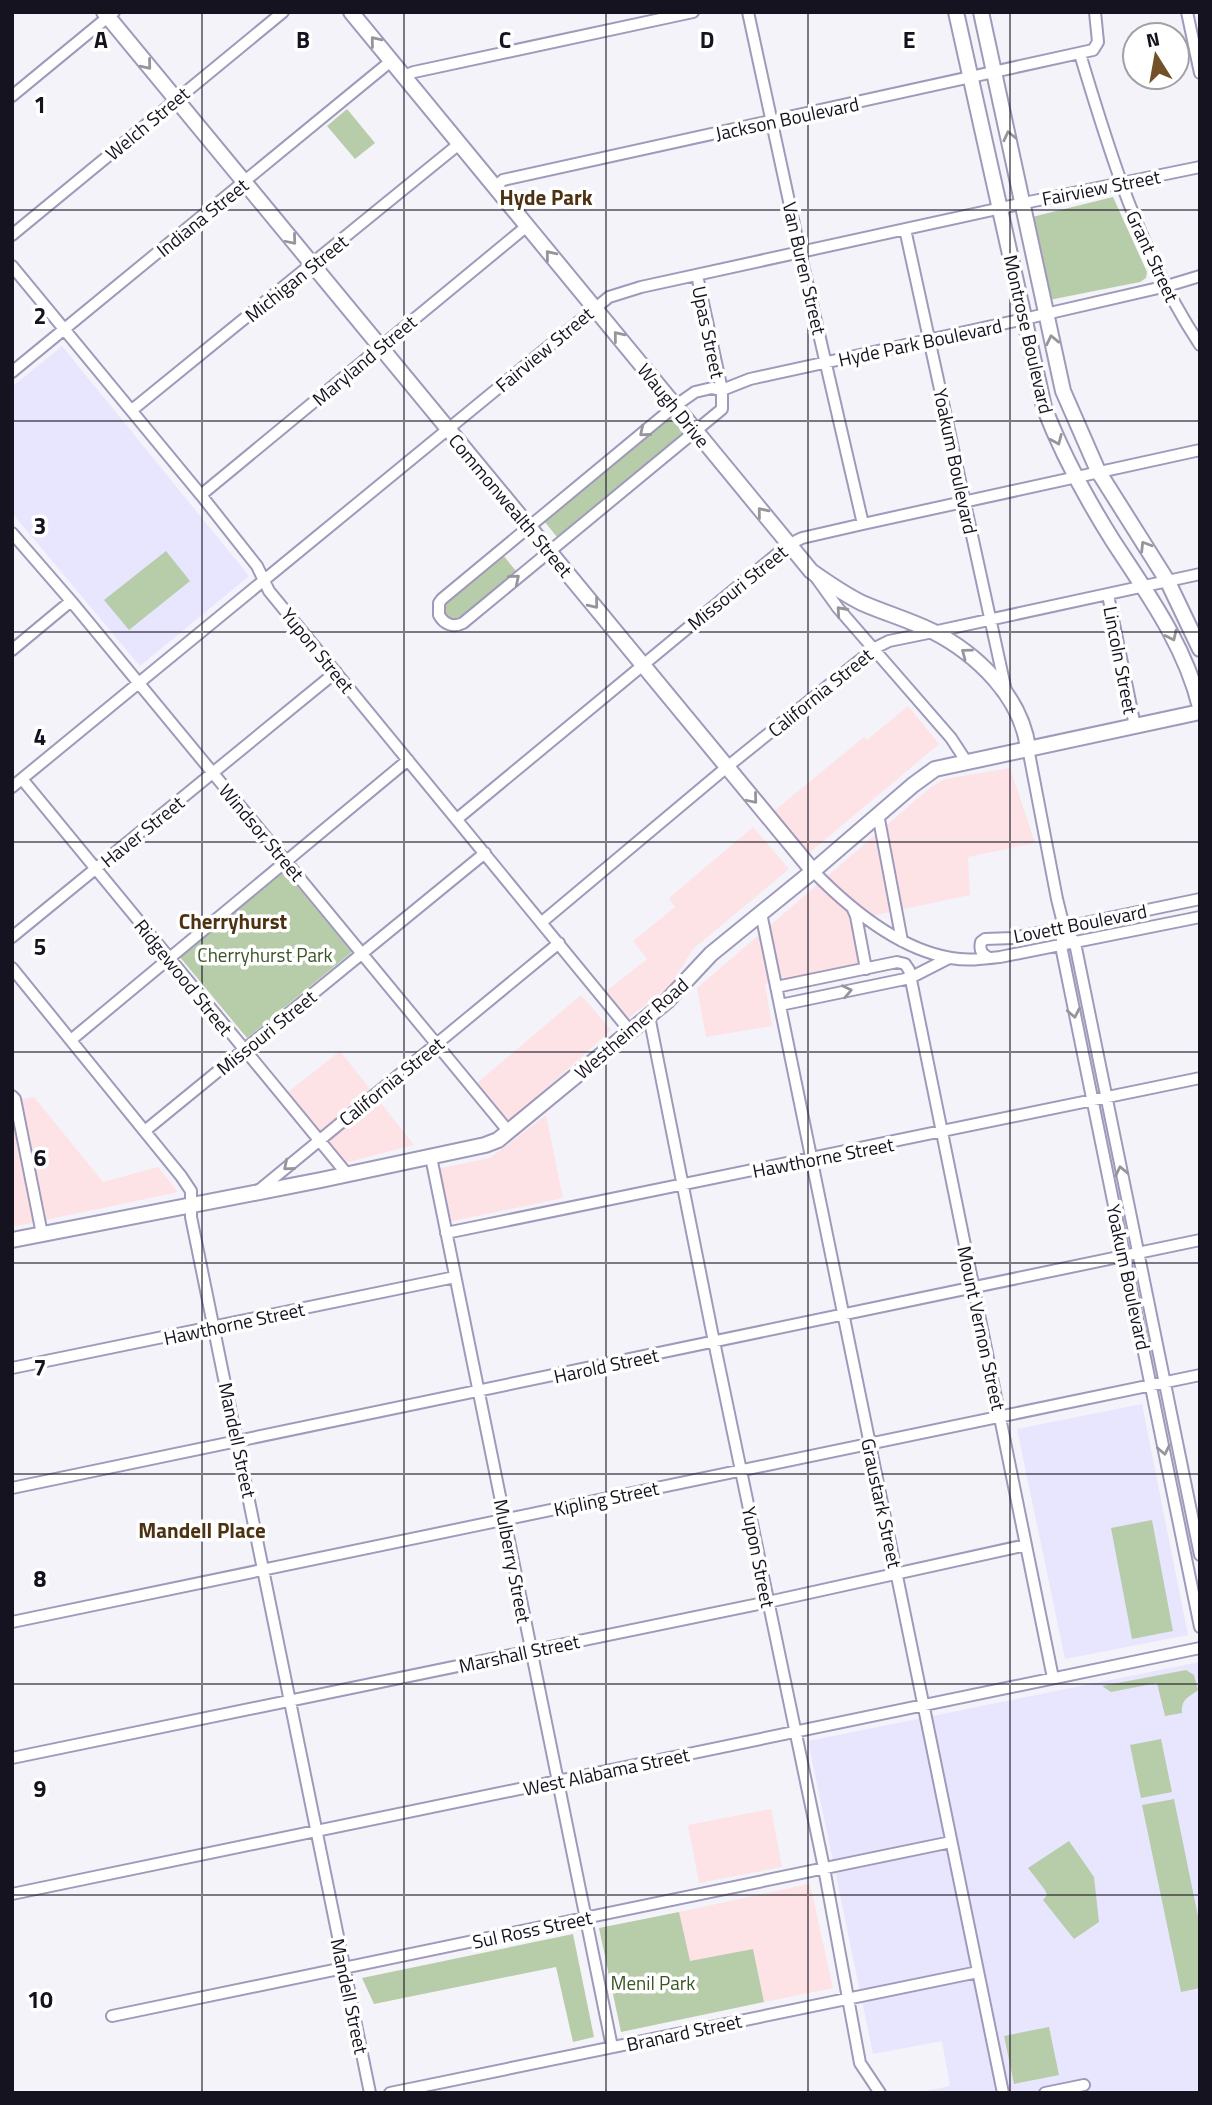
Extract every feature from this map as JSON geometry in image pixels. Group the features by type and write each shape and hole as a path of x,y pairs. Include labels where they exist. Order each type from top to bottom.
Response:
{"main road":[{"name":"Waugh Drive","path":"351,12 811,571 843,593 933,632 968,654 1007,694 1025,729 1028,748"},
{"name":"Montrose Boulevard","path":"956,12 1044,407 1074,476 1169,628 1200,710"},
{"name":"Montrose Boulevard","path":"981,12 1024,203 1062,391 1098,471 1168,582 1200,649"},
{"name":"Commonwealth Street","path":"108,14 244,183 813,871"},
{"name":"Westheimer Road","path":"12,1240 485,1145 509,1132 649,1016 681,988 711,954 935,769 1200,710"}],"street":[{"name":"Welch Street","path":"12,235 283,12"},
{"path":"403,76 693,12"},
{"name":"Van Buren Street","path":"748,12 863,524"},
{"path":"1080,54 1093,50 1098,43 1095,12"},
{"path":"1187,12 1200,74"},
{"path":"12,96 108,14"},
{"name":"Jackson Boulevard","path":"495,187 503,180 1080,54"},
{"name":"Grant Street","path":"1080,54 1120,183 1167,286 1200,345"},
{"name":"Indiana Street","path":"12,372 391,61"},
{"name":"Michigan Street","path":"132,410 459,144"},
{"name":"Fairview Street","path":"12,787 594,307 622,291 1200,167"},
{"name":"Maryland Street","path":"201,495 527,226"},
{"name":"Yoakum Boulevard","path":"905,229 1007,694"},
{"name":"Yupon Street","path":"12,266 201,495 257,566 270,591 630,1031"},
{"name":"Upas Street","path":"697,275 722,390"},
{"name":"Hyde Park Boulevard","path":"722,390 722,409 463,623 452,625 442,620 438,610 442,599 695,392 712,388 722,390 750,379 1024,320 1200,276"},
{"name":"Missouri Street","path":"457,819 788,545 802,538 1200,450"},
{"name":"Windsor Street","path":"12,533 139,682 509,1132"},
{"path":"811,571 838,608 951,738 966,761"},
{"name":"California Street","path":"541,922 875,648 890,641 1200,575"},
{"name":"Lincoln Street","path":"1108,594 1135,726"},
{"path":"12,650 71,601"},
{"name":"Haver Street","path":"12,937 336,672"},
{"name":"Yoakum Boulevard","path":"1028,748 1064,927 1061,946 1091,1102 1200,1627"},
{"path":"71,1040 408,760"},
{"name":"Ridgewood Street","path":"22,779 347,1174"},
{"path":"878,814 902,941"},
{"name":"Missouri Street","path":"146,1130 485,853"},
{"name":"Commonwealth Street","path":"813,871 851,905 902,941 949,958"},
{"name":"Lovett Boulevard","path":"989,958 982,954 980,949 981,942 985,939 1013,938 1200,899"},
{"path":"851,905 856,916 866,969"},
{"name":"Graustark Street","path":"761,913 1003,2093"},
{"name":"Lovett Boulevard","path":"780,1005 910,978 949,958 970,961 989,958 1200,917"},
{"name":"Yoakum Boulevard","path":"1064,927 1075,943 1165,1382 1195,1512 1200,1555"},
{"name":"California Street","path":"257,1192 559,943"},
{"path":"776,987 897,962 905,964 910,978"},
{"name":"Mandell Street","path":"12,968 146,1130 191,1191 191,1217 370,2093"},
{"name":"Mount Vernon Street","path":"910,978 1054,1678"},
{"name":"Yupon Street","path":"649,1016 824,1868 860,2063 880,2093"},
{"name":"Hawthorne Street","path":"446,1233 1200,1078"},
{"path":"12,1096 15,1099 42,1234"},
{"name":"Mulberry Street","path":"431,1157 612,2047"},
{"name":"Harold Street","path":"12,1488 1200,1241"},
{"name":"Hawthorne Street","path":"12,1368 455,1277"},
{"name":"Kipling Street","path":"12,1622 1200,1375"},
{"path":"1177,1516 1195,1512"},
{"name":"Marshall Street","path":"12,1758 768,1602 1026,1545"},
{"name":"West Alabama Street","path":"12,1894 1200,1648"},
{"name":"Sul Ross Street","path":"112,2016 951,1842"},
{"name":"Branard Street","path":"390,2093 978,1972"},
{"path":"1045,2093 1084,2085"}],"shaded area":[{"path":"62,346 249,576 140,666 12,513 12,387"},
{"path":"908,706 939,744 809,853 774,811 864,737 867,740"},
{"path":"1010,768 1035,843 968,857 970,895 852,920 859,963 765,984 772,1026 706,1037 697,988 931,787 945,779"},
{"path":"753,827 789,869 693,949 670,986 627,1019 604,993 647,959 633,941 675,907 669,898"},
{"path":"581,995 611,1030 508,1123 477,1083"},
{"path":"340,1051 414,1145 344,1163 288,1092"},
{"path":"34,1097 103,1182 158,1167 178,1192 12,1227 12,1101"},
{"path":"546,1115 563,1198 448,1222 437,1169 490,1158"},
{"path":"1142,1404 1188,1635 1065,1659 1017,1429"},
{"path":"1200,1662 1200,2093 916,2093 950,2086 942,2041 873,2054 808,1741"},
{"path":"771,1809 782,1867 699,1883 688,1825"},
{"path":"810,1884 833,1988 764,2002 753,1949 689,1962 679,1912"}],"green space":[{"path":"347,109 375,143 355,159 327,126"},
{"path":"1113,197 1147,272 1146,278 1140,282 1049,300 1032,217"},
{"path":"672,416 685,432 557,537 544,521"},
{"path":"166,551 190,581 129,630 104,600"},
{"path":"503,555 516,571 459,619 452,621 443,614 445,603"},
{"name":"Cherryhurst Park","path":"284,870 352,952 247,1038 179,956"},
{"path":"1152,1520 1173,1631 1132,1639 1111,1528"},
{"path":"1186,1670 1194,1675 1198,1690 1185,1701 1182,1713 1165,1716 1157,1683 1111,1692 1102,1686"},
{"path":"1161,1739 1172,1792 1141,1798 1130,1745"},
{"path":"1174,1799 1200,1926 1200,1988 1181,1992 1142,1805"},
{"path":"1069,1841 1094,1877 1099,1922 1074,1939 1043,1900 1047,1895 1045,1890 1028,1868"},
{"name":"Menil Park","path":"679,1912 690,1961 753,1949 764,2002 621,2032 599,1928"},
{"path":"573,1934 594,2037 573,2042 556,1967 374,2004 362,1978"},
{"path":"1049,2027 1059,2075 1014,2084 1004,2036"}],"district":[{"name":"Hyde Park","path":"546,197"},
{"name":"Cherryhurst","path":"233,921"},
{"name":"Mandell Place","path":"202,1530"}]}
